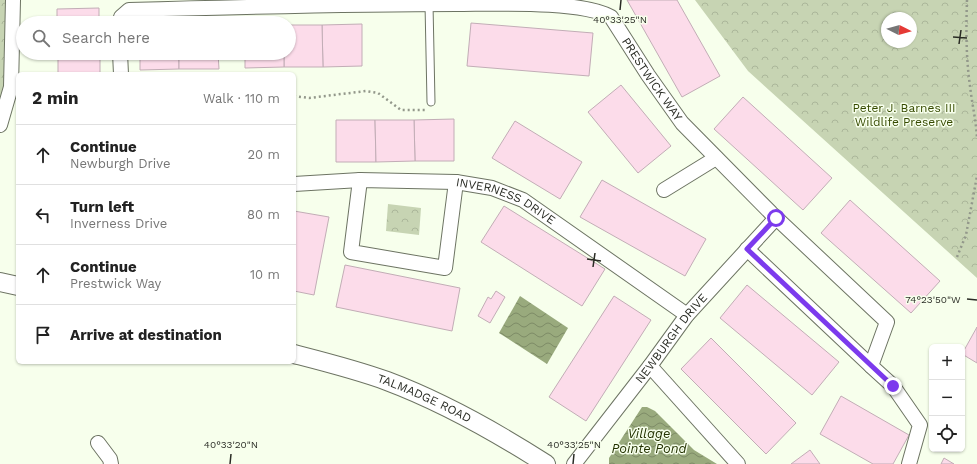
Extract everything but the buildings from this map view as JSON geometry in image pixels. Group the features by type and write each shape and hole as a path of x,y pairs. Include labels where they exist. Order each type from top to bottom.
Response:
{"street":[{"path":"0,125 11,87 13,0"},
{"name":"PRESTWICK WAY","path":"122,16 129,10 429,4 552,4 602,11 611,17 648,75 682,123 776,218 886,322 871,366"},
{"path":"120,60 121,72"},
{"path":"664,190 716,158"},
{"path":"360,180 351,252 445,268 456,182"},
{"name":"INVERNESS DRIVE","path":"296,184 360,180 456,182 492,188 523,200 687,315"},
{"name":"NEWBURGH DRIVE","path":"574,464 650,366 687,315 776,218"},
{"path":"747,249 893,386 920,425 909,464"},
{"path":"0,282 16,286"},
{"name":"TALMADGE ROAD","path":"296,354 334,364 388,381 433,400 514,443 546,464"},
{"path":"650,366 738,464"},
{"path":"98,443 110,459 111,464"}],"lane":[{"path":"429,4 431,102"}],"path":[{"path":"967,0 967,47 970,86 977,138"},
{"path":"296,96 309,98 366,90 378,92 401,110 431,109 431,102"},
{"path":"957,257 966,235 977,176"}],"green space":[{"path":"0,0 13,0 12,66 0,125"},
{"name":"Peter J. Barnes III Wildlife Preserve","path":"695,0 977,0 977,278 748,71"},
{"path":"388,204 421,208 419,235 386,231"}],"water":[{"path":"520,296 568,328 547,364 499,333"},
{"name":"Village Pointe Pond","path":"642,407 647,407 655,411 694,450 717,464 609,464 609,458"}],"route":[{"path":"776,218 747,249 893,386"}]}
